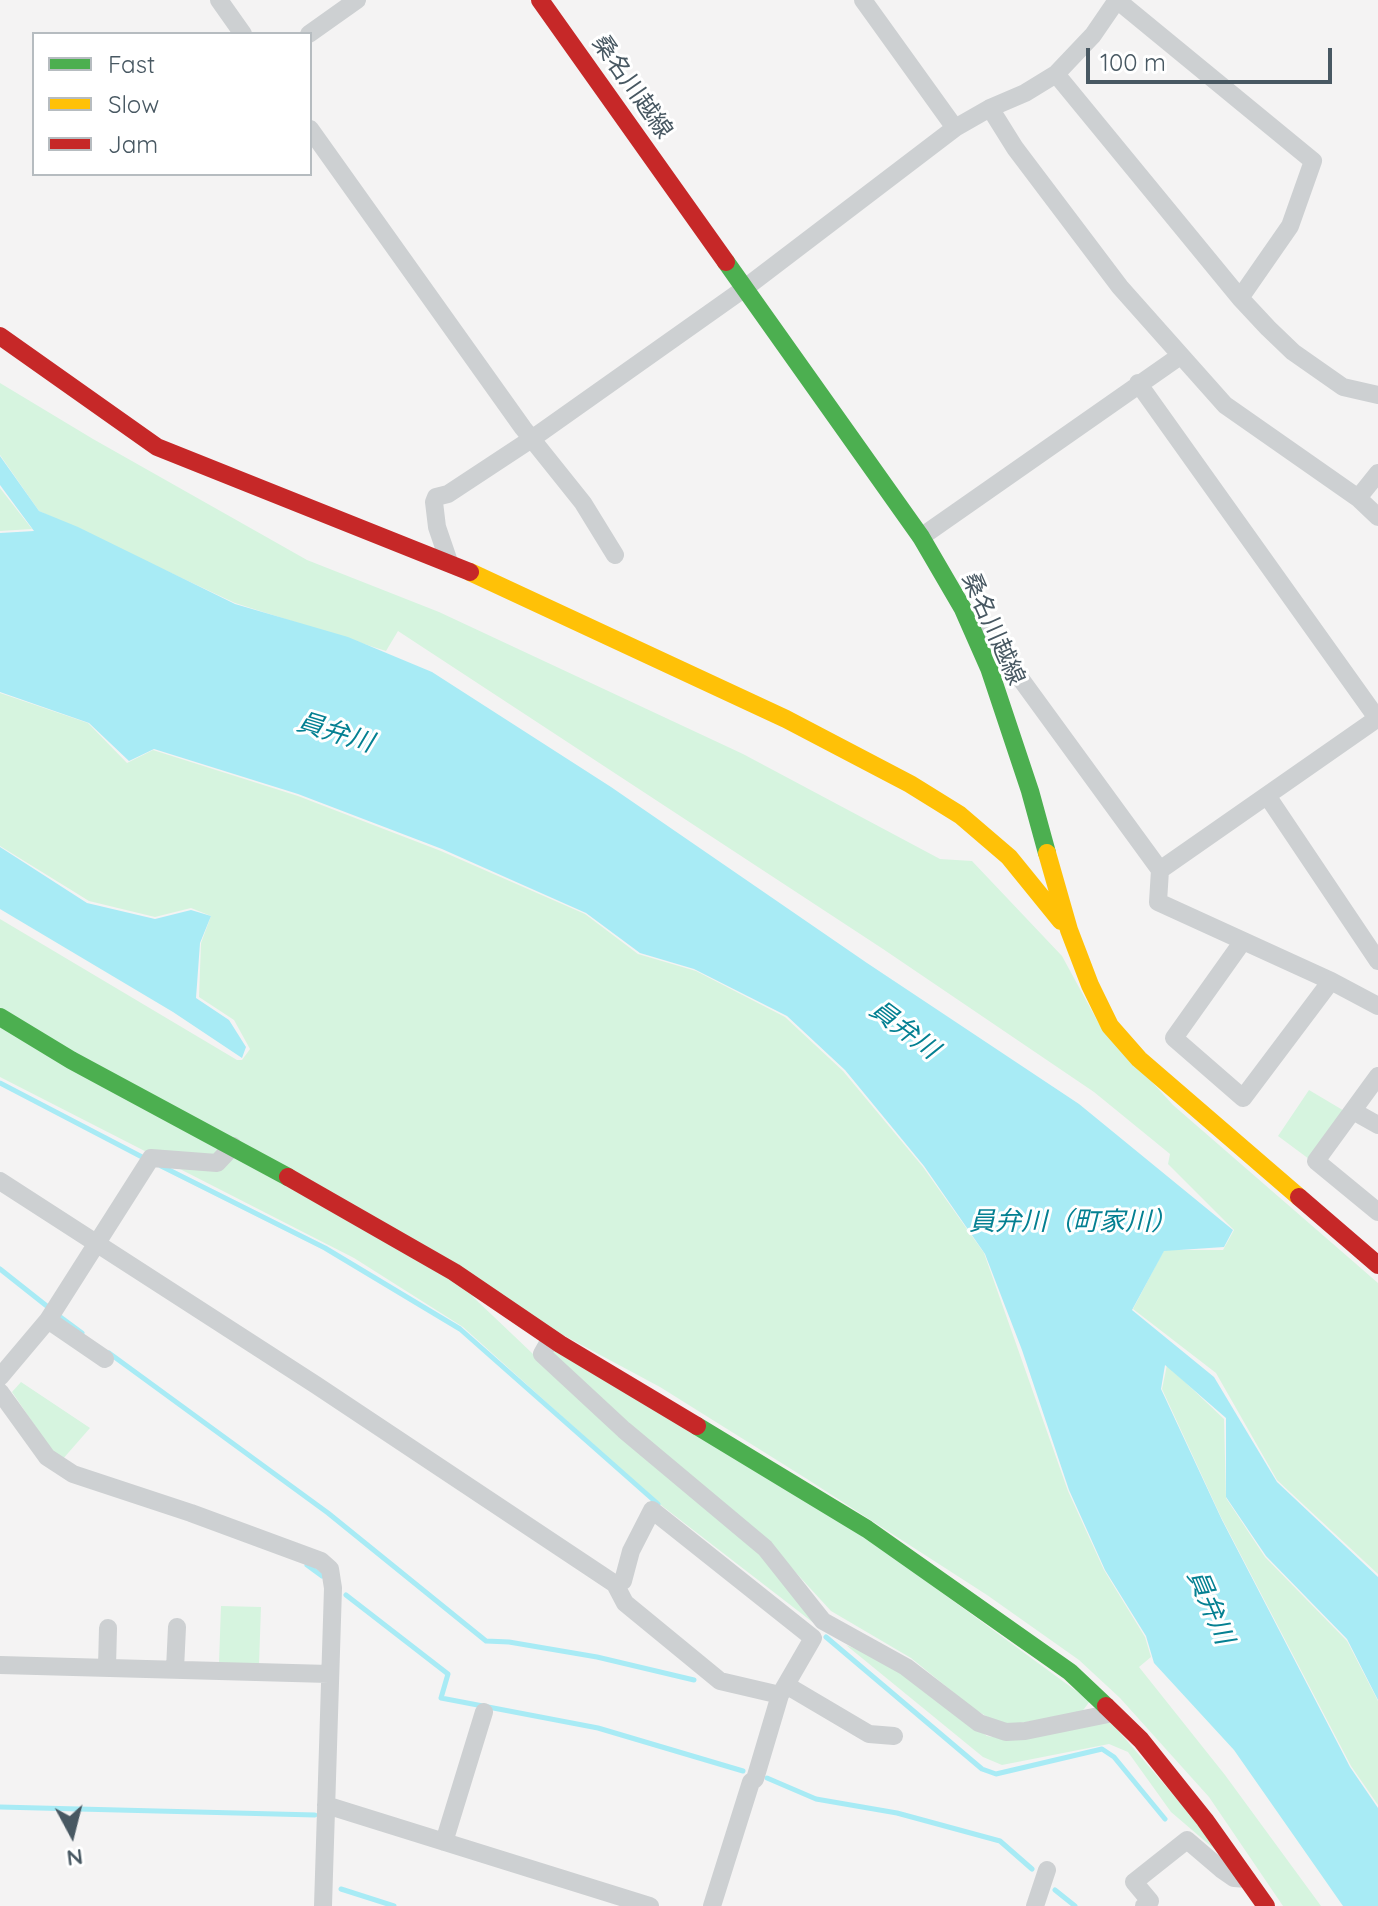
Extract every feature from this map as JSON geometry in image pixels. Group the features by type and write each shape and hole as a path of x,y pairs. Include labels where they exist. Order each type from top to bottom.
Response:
{"street":[{"path":"219,0 242,32"},
{"path":"312,32 357,0"},
{"name":"桑名川越線","path":"540,0 921,537 963,609 989,668 1030,791 1069,930 1110,1026 1139,1059 1378,1265"},
{"path":"863,0 955,128"},
{"path":"449,562 437,527 436,497 448,494 533,438 745,288 955,128 1056,74 1093,35 1117,0 1313,161 1290,226 1240,298"},
{"path":"1056,74 1240,298 1293,352 1343,387 1378,395"},
{"path":"990,108 1015,148 1120,287 1235,414 1358,498 1378,517"},
{"path":"312,132 523,428 583,503 615,555"},
{"path":"0,336 157,447 449,562 786,719 910,784 960,815 1009,857 1069,930"},
{"path":"921,537 1180,356"},
{"path":"1138,383 1378,718 1268,797 1259,798 1160,870"},
{"path":"1358,498 1378,473"},
{"path":"963,609 993,641 1160,870 1158,902 1331,981 1378,1006"},
{"path":"1268,797 1378,961"},
{"path":"1243,941 1174,1038 1243,1098 1331,981"},
{"path":"0,1017 71,1060 233,1146 454,1272 551,1338 867,1529 1070,1672 1141,1740 1266,1906"},
{"path":"1378,1076 1316,1161 1378,1212"},
{"path":"1353,1111 1378,1125"},
{"path":"0,1377 48,1320 148,1162 217,1163 233,1146"},
{"path":"0,1181 316,1385 615,1584 625,1603 720,1681 783,1690 869,1734 894,1736"},
{"path":"48,1320 105,1359"},
{"path":"551,1338 542,1354 624,1430 765,1548 823,1621 906,1667 979,1723 1006,1732 1113,1713"},
{"path":"0,1392 47,1457 73,1474 321,1561 330,1569 333,1588 323,1906"},
{"path":"615,1584 623,1581 631,1551 652,1510 813,1638"},
{"path":"712,1906 783,1690 823,1621"},
{"path":"175,1669 177,1627"},
{"path":"107,1667 108,1628"},
{"path":"0,1665 329,1674"},
{"path":"444,1842 484,1712"},
{"path":"326,1805 650,1906"},
{"path":"1150,1904 1134,1882 1187,1840 1234,1878 1248,1879"},
{"path":"1035,1906 1047,1870"}],"green space":[{"path":"0,383 307,560 439,612 743,754 940,859 972,861 1062,956 1099,1024 1173,1105 1378,1283 1378,1574 1277,1480 1216,1373 1133,1309 1164,1250 1223,1250 1234,1230 1168,1164 1170,1154 1094,1092 883,949 398,631 386,651 235,603 39,511 0,455"},
{"path":"0,488 32,529 0,531"},
{"path":"0,693 88,723 127,763 153,750 298,796 441,851 585,914 638,954 696,971 785,1017 843,1071 923,1167 984,1253 1068,1491 1104,1570 1145,1637 1151,1657 1139,1667 1225,1775 1321,1906 1283,1906 1209,1797 1120,1698 1079,1660 987,1595 807,1479 660,1387 563,1335 472,1296 553,1373 744,1538 792,1588 815,1624 657,1502 463,1327 354,1258 0,1077 0,919 237,1060 242,1060 250,1049 234,1020 199,997 201,943 211,916 191,908 155,917 89,901 0,846"},
{"path":"1309,1090 1346,1112 1309,1159 1278,1136"},
{"path":"552,1343 859,1532 1090,1701 1081,1713 1014,1724 998,1723 974,1709 911,1658 831,1611 766,1540 548,1354"},
{"path":"1167,1365 1224,1419 1226,1498 1265,1557 1347,1641 1378,1701 1378,1805 1351,1766 1221,1517 1162,1389"},
{"path":"21,1382 90,1428 62,1460 52,1451 12,1392"},
{"path":"221,1606 261,1607 259,1664 219,1663"},
{"path":"846,1645 899,1666 987,1736 1007,1739 1111,1722 1233,1865 1171,1812 1128,1752 1109,1744 1002,1765 983,1757"}],"water":[{"name":"員弁川（町家川）","path":"0,456 39,511 235,604 348,637 432,672 611,787 1079,1104 1233,1230 1224,1247 1164,1251 1132,1310 1214,1377 1277,1482 1378,1577 1378,1700 1347,1639 1266,1556 1226,1497 1226,1418 1165,1365 1161,1389 1222,1520 1350,1767 1378,1808 1378,1906 1343,1906 1234,1750 1154,1663 1146,1636 1105,1570 1069,1490 1022,1350 985,1254 924,1166 845,1070 787,1016 694,969 640,953 586,913 442,849 298,794 154,749 129,761 89,723 0,692 0,533 34,531 0,485"},
{"path":"0,847 87,903 155,919 191,910 211,916 200,943 196,998 229,1020 246,1047 242,1058 173,1012 0,909"}],"waterway":[{"path":"0,1083 144,1158"},
{"path":"161,1166 325,1248 460,1329 658,1504"},
{"path":"0,1269 48,1307"},
{"path":"59,1316 82,1333"},
{"path":"109,1353 328,1513 486,1641 597,1657 694,1680"},
{"path":"307,1565 322,1576"},
{"path":"346,1595 448,1674 441,1698 598,1728 743,1771"},
{"path":"826,1637 982,1769 996,1774 1102,1749 1114,1757 1165,1819"},
{"path":"767,1778 816,1799 897,1813 1000,1841 1032,1869"},
{"path":"0,1807 315,1815"},
{"path":"341,1889 394,1906"},
{"path":"1055,1890 1075,1906"}],"traffic: fast":[{"path":"726,262 921,537 963,609 989,668 1047,853"},
{"path":"0,1017 71,1060 288,1177"},
{"path":"697,1426 867,1529 1070,1672 1106,1706"}],"traffic: slow":[{"path":"470,572 786,719 910,784 960,815 1009,857 1061,921"},
{"path":"1047,853 1069,930 1110,1026 1139,1059 1299,1197"}],"traffic: jam":[{"path":"540,0 726,262"},
{"path":"0,336 157,447 470,572"},
{"path":"288,1177 454,1272 560,1344 697,1426"},
{"path":"1299,1197 1378,1265"},
{"path":"1106,1706 1141,1740 1205,1820 1266,1906"}],"water label":[{"name":"員弁川","path":"335,733"},
{"name":"員弁川","path":"904,1030"},
{"name":"員弁川","path":"1210,1607"}]}
